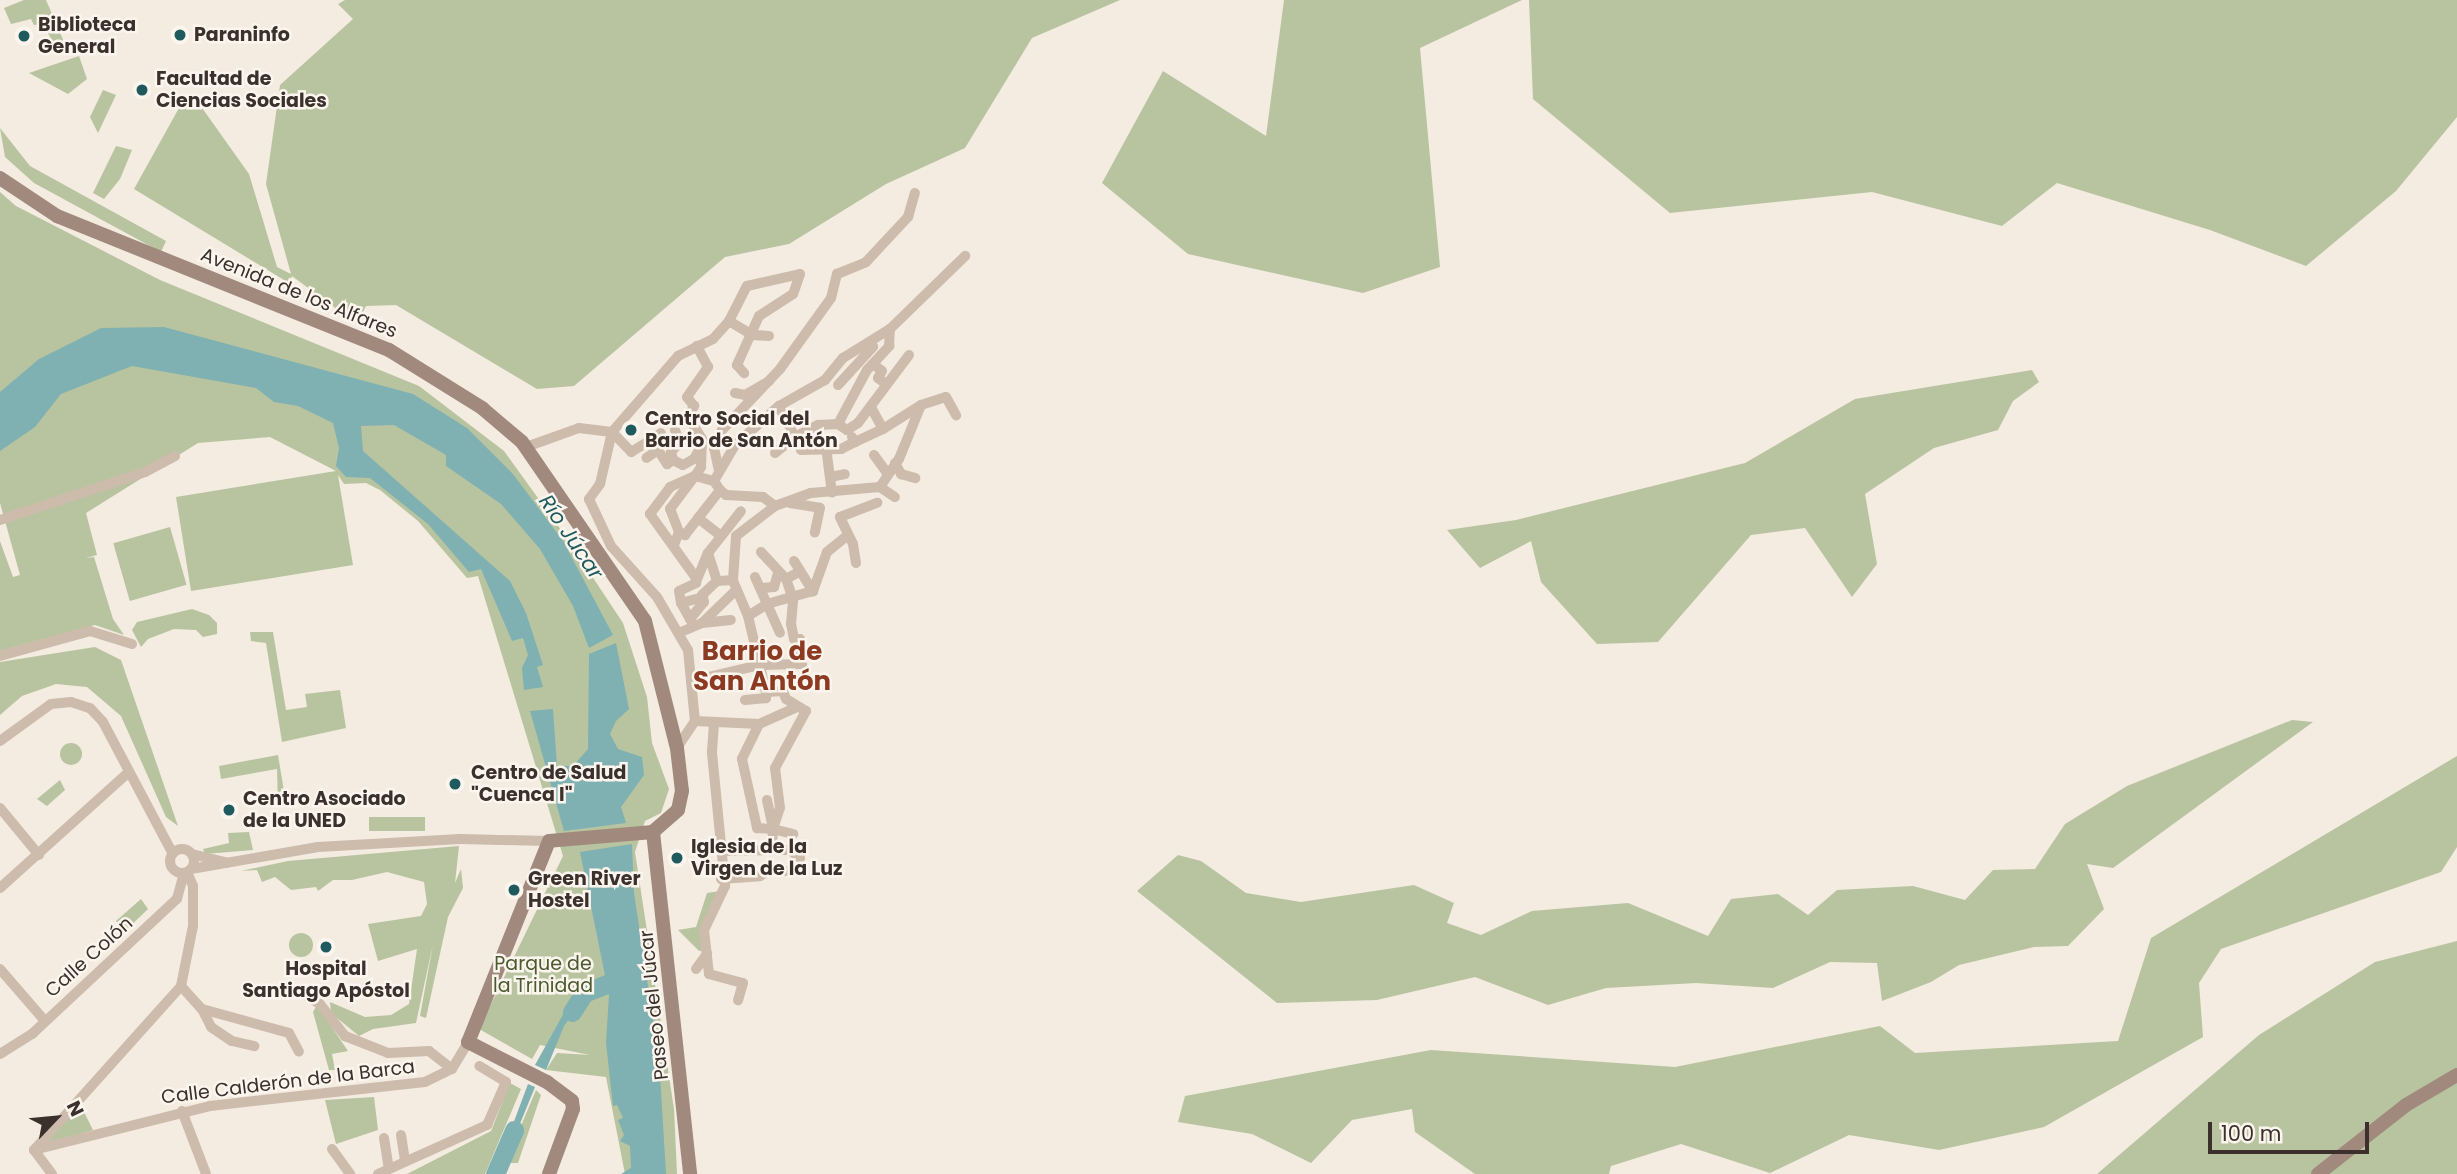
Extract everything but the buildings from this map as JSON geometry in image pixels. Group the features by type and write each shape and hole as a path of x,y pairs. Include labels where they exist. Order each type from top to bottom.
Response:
{"street":[{"name":"Avenida de los Alfares","path":"0,178 45,211 388,350 482,408 526,447 645,621 677,748 682,791 680,807 666,825 649,832"},
{"path":"775,506 763,497 726,495 718,481 714,447 717,440 770,381 831,298 837,274 866,262 908,217 915,193"},
{"path":"678,532 684,535 698,518 749,429 779,406 825,380 843,358 890,329 965,256"},
{"path":"677,748 695,721 688,650 681,632 657,597 611,546 590,499 600,484 612,432 678,356 713,339 729,321 747,286 800,274 793,293 759,316 737,365 744,373"},
{"path":"729,321 752,335 769,336"},
{"path":"843,427 873,364 889,346 890,329"},
{"path":"838,385 876,340"},
{"path":"674,545 678,532 670,509 701,467 702,443 688,417 694,406 687,397 708,367 697,346"},
{"path":"775,453 794,438 818,425 843,427 870,406 909,355"},
{"path":"873,364 882,371 878,378 886,384"},
{"path":"735,393 745,395 770,381"},
{"path":"779,406 801,450 826,447 842,449 883,429 921,405 946,397 956,415"},
{"path":"880,487 895,463 921,405"},
{"path":"870,406 883,429"},
{"path":"843,427 855,442"},
{"path":"526,447 579,428 612,432 631,452 661,433"},
{"path":"675,430 680,442 671,452 673,460 683,465 694,459 702,443"},
{"path":"651,440 667,464 673,460"},
{"path":"702,443 717,440"},
{"path":"826,447 832,493"},
{"path":"646,458 658,450"},
{"path":"874,455 887,473"},
{"path":"0,520 145,472 175,456"},
{"path":"895,463 901,474 915,478"},
{"path":"830,477 845,474"},
{"path":"695,622 702,596 674,545 650,514 670,487 695,477 718,481"},
{"path":"736,536 775,506 811,493 880,487 895,497"},
{"path":"787,502 820,508 815,532"},
{"path":"856,563 853,544 840,517 877,503"},
{"path":"695,622 681,603 679,591 696,583 708,553 741,510"},
{"path":"698,518 736,536"},
{"path":"736,536 734,586 748,616 766,692 766,698 744,700"},
{"path":"748,616 767,604 813,590 827,552 847,536"},
{"path":"691,681 759,665 802,664 800,639 794,639 790,624 794,619 793,598 782,576 761,552"},
{"path":"708,553 717,581"},
{"path":"794,561 813,590"},
{"path":"761,588 774,587 782,576 799,572"},
{"path":"755,578 779,632"},
{"path":"717,581 734,586"},
{"path":"681,603 702,596 717,581"},
{"path":"681,632 734,586"},
{"path":"695,622 731,620"},
{"path":"0,656 90,631 132,644"},
{"path":"766,692 783,691 802,709"},
{"path":"0,741 43,708 78,703 103,722 173,854 172,867 187,871 318,847 460,839 549,841 649,832"},
{"path":"695,721 759,724 802,709"},
{"path":"773,829 780,808 775,768 802,709"},
{"path":"714,723 712,753 721,879 725,886 704,930 709,974 743,983 738,1000"},
{"path":"759,724 741,759 757,828 793,834"},
{"path":"0,888 40,855 129,772"},
{"path":"767,800 773,829 772,850"},
{"path":"0,808 40,855"},
{"name":"Paseo del Júcar","path":"649,832 690,1174"},
{"path":"307,996 320,1004 345,1036 388,1053 429,1051 452,1069 468,1042 549,841"},
{"path":"173,854 181,849 231,864"},
{"path":"721,851 790,850 800,858"},
{"path":"52,1174 34,1150 181,986 193,926 193,886 187,871 192,854"},
{"path":"721,879 760,876 771,869 786,871"},
{"name":"Calle Colón","path":"0,1054 45,1021 177,899 187,871"},
{"path":"696,970 707,954"},
{"path":"0,969 45,1021"},
{"path":"181,986 202,1009 211,1027 232,1041 254,1046"},
{"path":"202,1009 289,1033 299,1052"},
{"path":"468,1042 557,1088 573,1109 549,1174"},
{"path":"378,1174 487,1125 506,1082 479,1066"},
{"name":"Calle Calderón de la Barca","path":"34,1150 97,1136 182,1111 425,1082 452,1069"},
{"path":"2318,1174 2406,1105 2457,1075"},
{"path":"182,1111 204,1170"},
{"path":"401,1135 405,1161"},
{"path":"384,1138 389,1169"},
{"path":"332,1149 350,1174"}],"green space":[{"path":"24,0 46,0 64,42 54,44 43,24 34,25 31,19 11,24 4,8"},
{"path":"345,0 1120,0 1032,38 965,148 886,184 789,244 725,257 574,386 537,389 396,305 366,306 357,324 292,276 289,283 134,189 184,99 195,98 249,174 277,267 291,274 266,184 280,85 353,19 338,4"},
{"path":"1284,0 1522,0 1420,48 1440,267 1363,293 1188,254 1102,183 1163,71 1266,136"},
{"path":"1529,0 2457,0 2457,117 2396,191 2306,266 2210,230 2057,183 2002,226 1872,192 1670,213 1533,99"},
{"path":"79,56 87,79 68,94 29,73"},
{"path":"103,90 116,95 98,133 90,117"},
{"path":"0,128 30,166 166,241 161,252 34,183 5,157"},
{"path":"116,146 132,150 120,179 104,199 93,193"},
{"name":"Parque de la Trinidad","path":"0,192 16,206 160,280 419,386 504,451 564,534 623,623 647,697 652,743 669,789 661,813 645,821 635,852 674,1109 677,1174 625,1174 606,1077 546,1070 557,1053 590,1055 540,1045 532,1059 479,1029 563,856 478,576 467,578 418,521 380,490 366,483 344,484 338,475 353,565 191,591 176,497 336,471 270,437 198,443 86,513 97,555 86,558 94,557 113,619 124,635 95,625 0,651 0,541 13,577 20,575 0,503"},
{"path":"2032,370 2039,382 2013,401 1998,430 1934,448 1865,494 1877,564 1852,597 1805,528 1751,535 1658,642 1597,644 1541,582 1531,541 1480,568 1447,530 1516,520 1745,463 1855,399"},
{"path":"170,527 187,585 130,601 113,543"},
{"path":"192,609 209,615 217,623 217,634 203,637 196,630 174,629 148,639 141,647 132,630 137,622"},
{"path":"250,632 273,632 286,710 307,707 305,694 340,690 346,728 282,742 266,643 251,641"},
{"path":"95,647 121,660 178,826 166,817 121,716 87,687 56,684 22,696 0,715 0,662"},
{"path":"2292,720 2313,722 2113,868 2087,864 2104,909 2068,946 2034,947 1959,965 1931,982 1882,1001 1877,963 1830,962 1773,988 1696,983 1606,988 1548,1005 1475,977 1377,1000 1277,1003 1137,891 1178,855 1201,861 1246,893 1301,902 1414,885 1454,903 1447,923 1481,935 1532,911 1628,903 1708,936 1731,899 1778,894 1808,915 1837,890 1913,886 1965,900 1993,870 2035,869 2065,824 2127,786"},
{"path":"71,743 79,746 82,754 79,762 71,765 63,762 60,754 63,746"},
{"path":"278,755 286,803 278,805 277,769 221,779 219,766"},
{"path":"2457,756 2457,847 2441,872 2221,949 2199,983 2203,1037 2044,1127 1939,1150 1849,1135 1770,1173 1681,1144 1611,1166 1609,1174 1475,1174 1415,1132 1412,1109 1352,1120 1311,1163 1252,1134 1178,1122 1185,1096 1431,1050 1675,1067 1880,1026 1915,1053 2118,1041 2151,938"},
{"path":"60,780 65,790 47,806 37,799"},
{"path":"369,817 425,817 425,831 369,831"},
{"path":"249,832 253,850 205,854 203,849 229,843 228,833"},
{"path":"459,846 455,883 461,869 463,888 448,917 426,1018 420,1016 433,944 416,1023 373,1029 359,1036 331,1013 330,1002 365,1017 391,1015 409,1004 417,949 378,961 368,924 421,916 427,904 424,882 387,872 352,880 333,880 318,891 316,887 291,890 275,877 262,882 257,870 241,871 288,861"},
{"path":"720,891 707,919 706,950 699,951 678,930 696,927 707,893"},
{"path":"141,899 148,909 125,931 116,921"},
{"path":"301,933 309,937 313,945 309,953 301,957 293,953 289,945 293,937"},
{"path":"2457,941 2457,1174 2097,1174 2259,1035 2375,962"},
{"path":"317,1005 348,1051 332,1054 335,1070 329,1070 313,1012"},
{"path":"510,1083 521,1089 485,1174 407,1174 491,1131"},
{"path":"536,1090 541,1095 518,1163 510,1163 510,1152"},
{"path":"374,1097 378,1130 336,1144 325,1100"},
{"path":"80,1104 93,1130 45,1144"}],"water":[{"path":"164,327 413,394 467,428 513,474 563,541 613,635 589,648 573,606 540,549 501,504 446,466 446,455 394,425 361,426 363,451 510,581 526,613 543,665 537,667 543,687 524,690 522,668 528,655 523,638 512,641 481,569 469,572 428,524 370,478 346,477 336,466 339,448 333,423 298,406 274,402 256,388 132,366 61,394 35,427 0,451 0,392 39,359 101,328"},
{"path":"616,643 629,709 616,721 610,734 618,749 642,757 644,775 621,807 626,823 564,831 530,711 553,709 557,766 573,766 588,749 589,654"},
{"path":"632,844 634,893 659,1058 666,1174 621,1174 631,1168 630,1146 620,1141 624,1135 618,1120 623,1118 617,1105 613,1106 606,1043 609,995 580,852"},
{"path":"585,990 587,994 564,1026 546,1070 535,1065 565,1011"},
{"path":"528,1084 535,1087 508,1153 503,1151"}],"waterway":[{"path":"572,1012 584,993 629,975"},
{"path":"495,1174 514,1130"}],"place":[{"name":"Paraninfo","path":"180,35"},
{"name":"Biblioteca General","path":"24,36"},
{"name":"Facultad de Ciencias Sociales","path":"142,90"},
{"name":"Centro Social del Barrio de San Antón","path":"631,430"},
{"name":"Centro de Salud \"Cuenca I\"","path":"455,784"},
{"name":"Centro Asociado de la UNED","path":"229,810"},
{"name":"Iglesia de la Virgen de la Luz","path":"677,858"},
{"name":"Green River Hostel","path":"514,890"},
{"name":"Hospital Santiago Apóstol","path":"326,947"}],"district":[{"name":"Barrio de San Antón","path":"762,667"}],"water label":[{"name":"Río Júcar","path":"571,537"}]}
